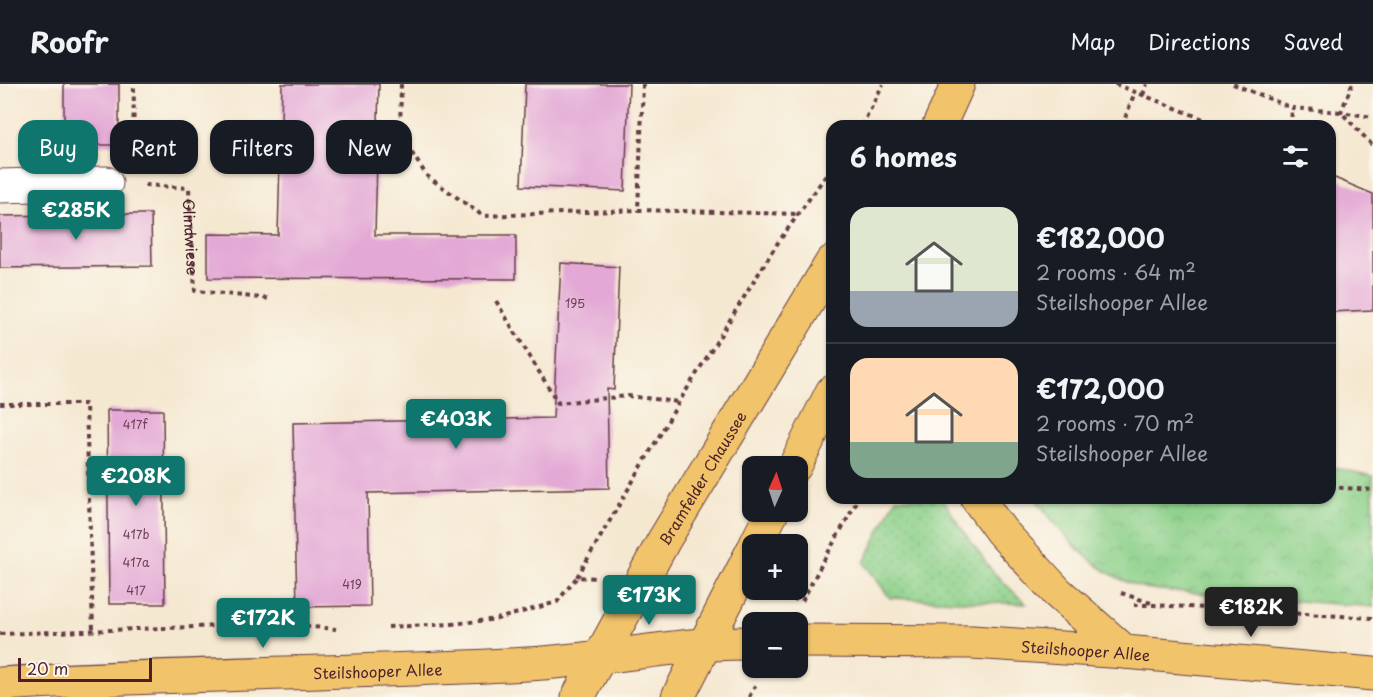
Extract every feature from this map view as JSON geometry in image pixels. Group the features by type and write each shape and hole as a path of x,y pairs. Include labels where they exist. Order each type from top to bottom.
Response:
{"main road":[{"path":"941,120 958,84"},
{"name":"Bramfelder Chaussee","path":"578,697 664,540 826,272"},
{"path":"800,456 826,404"},
{"path":"981,504 1001,531 1058,593 1125,652"},
{"path":"678,697 742,571"},
{"name":"Steilshooper Allee","path":"808,641 972,642 1125,652 1373,674"},
{"name":"Steilshooper Allee","path":"0,684 463,668 600,658 704,645 742,643"}],"street":[{"path":"0,186 119,184"}],"path":[{"path":"119,184 134,84"},
{"path":"401,84 400,135 427,176 483,216 638,210 799,214"},
{"path":"638,210 643,84"},
{"path":"865,120 883,84"},
{"path":"1115,84 1205,120"},
{"path":"1143,95 1147,84"},
{"path":"1233,84 1292,108 1373,117"},
{"path":"1341,112 1352,84"},
{"path":"1124,120 1135,92"},
{"path":"1292,108 1292,120"},
{"path":"1341,112 1373,146"},
{"path":"577,577 679,402 777,244 826,176"},
{"name":"Glindwiese","path":"119,184 189,188 195,291 272,299"},
{"path":"496,301 558,403 628,396 679,402"},
{"path":"0,404 86,404 93,630"},
{"path":"1336,487 1373,490"},
{"path":"798,608 856,504"},
{"path":"385,627 497,619 557,602"},
{"path":"1154,604 1373,618"},
{"path":"0,634 276,624 341,629"}],"green space":[{"path":"1336,468 1373,476 1373,607 1158,590 1138,586 1119,579 1091,561 1040,504 1336,504"},
{"path":"893,504 946,504 992,571 1026,604 890,598 864,563"}],"building":[{"path":"64,84 119,84 119,120 110,120 110,145 98,145 98,120 64,120"},
{"path":"282,84 379,84 378,120 326,120 326,174 377,174 375,235 516,235 516,279 208,278 208,234 278,235 280,174 314,174 314,120 281,120"},
{"path":"525,84 629,84 625,191 521,186"},
{"path":"1336,179 1373,194 1373,310 1336,312"},
{"path":"151,214 152,266 0,268 0,216"},
{"path":"561,263 619,267 614,390 607,389 609,488 368,493 370,606 297,607 293,423 553,418"},
{"path":"107,410 163,410 165,604 109,604"}]}
